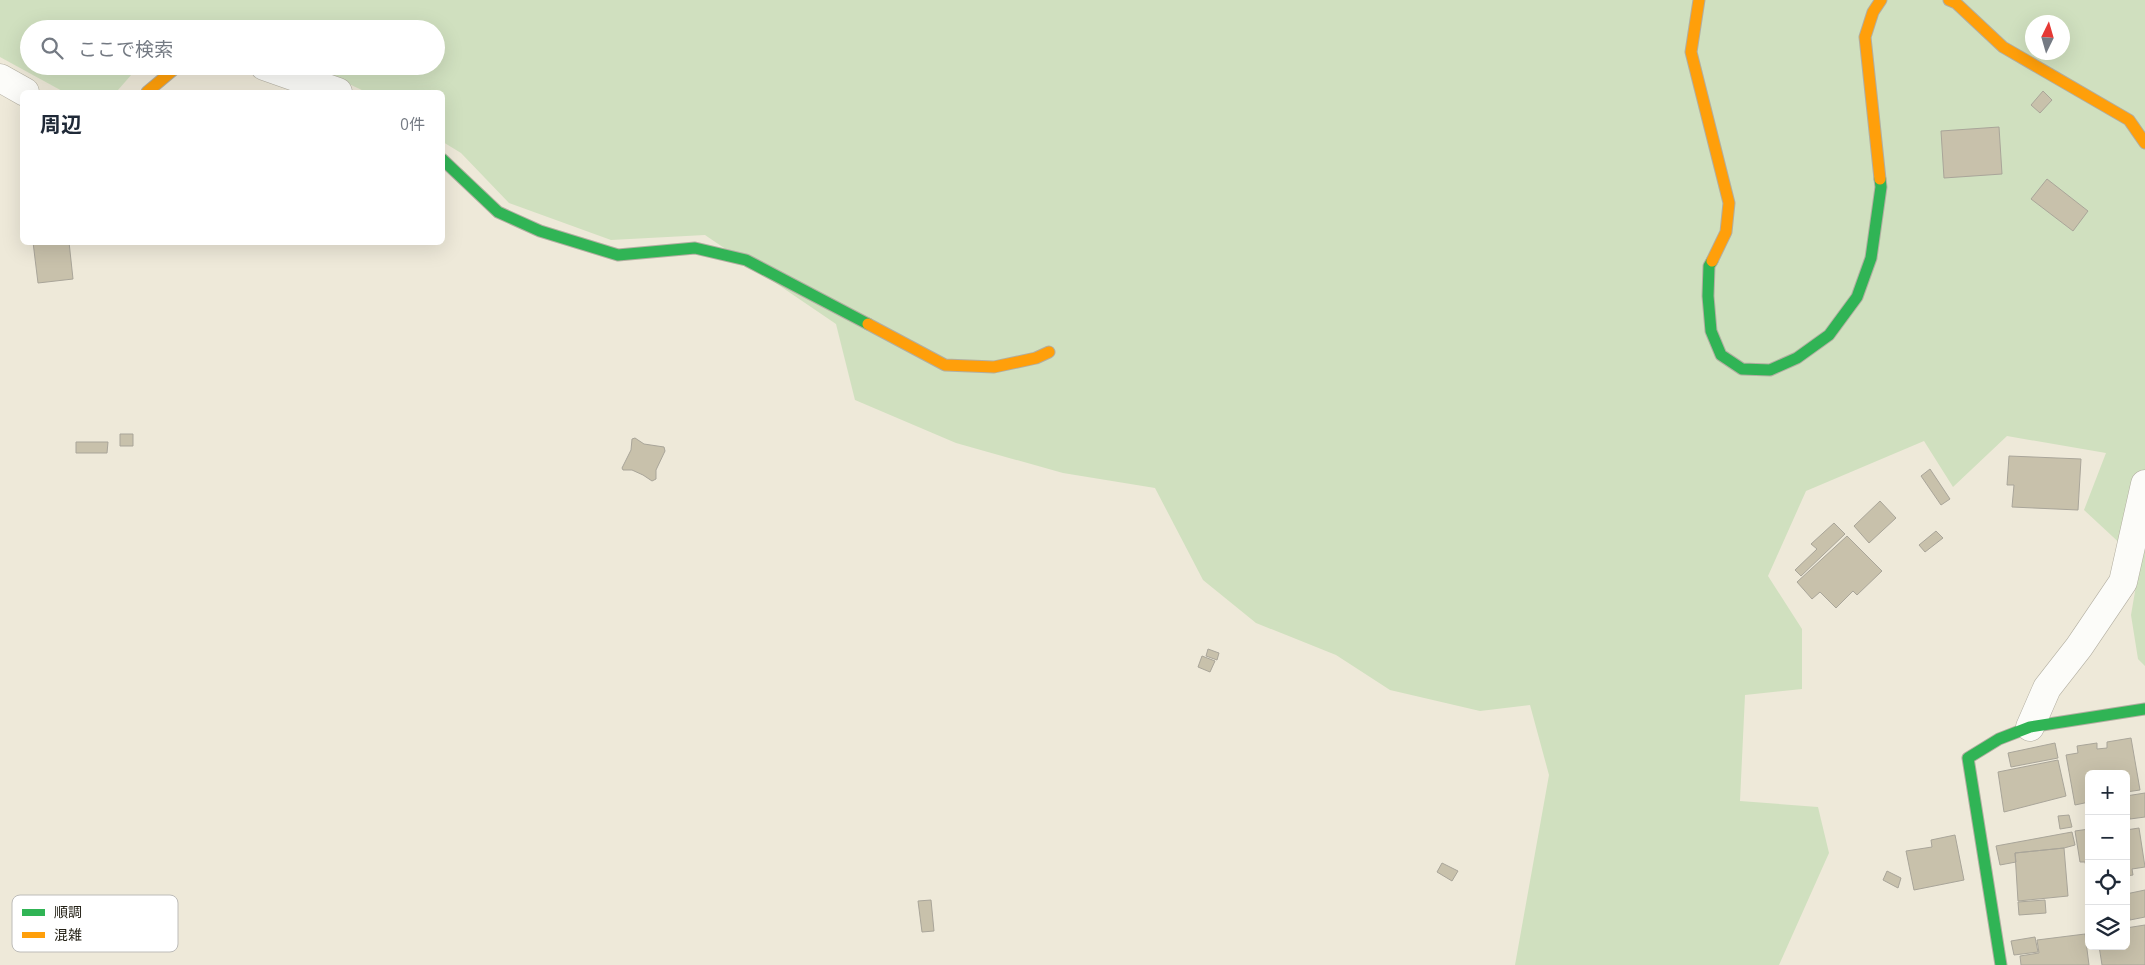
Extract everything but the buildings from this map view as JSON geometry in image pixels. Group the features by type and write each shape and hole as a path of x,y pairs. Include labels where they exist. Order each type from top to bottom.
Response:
{"street":[{"path":"1699,0 1691,52 1729,203 1726,232 1709,266 1708,296 1711,331 1721,354 1742,369 1770,370 1797,358 1829,335 1857,297 1871,258 1881,187 1865,37 1873,12 1881,0"},
{"path":"1949,0 1956,3 2003,47 2129,120 2145,143"},
{"path":"149,90 167,75"},
{"path":"290,75 332,90"},
{"path":"0,78 21,90"},
{"path":"445,162 498,212 540,231 618,255 695,248 746,260 945,365 994,367 1036,358 1049,352"},
{"path":"2030,727 2047,688 2080,647 2123,582 2145,484"},
{"path":"2000,965 1968,758 1999,739 2030,727 2145,709"}],"green space":[{"path":"0,0 2145,0 2145,666 2138,659 2131,615 2140,562 2084,510 2106,453 2007,436 1953,487 1924,441 1806,491 1768,576 1802,629 1802,689 1745,695 1740,801 1818,807 1829,853 1779,965 1515,965 1549,775 1530,705 1480,711 1390,690 1336,655 1256,623 1203,580 1155,488 1063,473 956,443 855,400 836,324 705,235 611,240 509,203 461,153 445,143 445,90 362,90 330,75 445,75 445,20 20,20 20,68 0,57"},
{"path":"33,75 131,75 118,90 60,90"}],"traffic: fast":[{"path":"445,162 498,212 540,231 618,255 695,248 746,260 868,324"},
{"path":"1712,261 1709,266 1708,296 1711,331 1721,355 1742,369 1770,370 1797,358 1829,335 1857,297 1871,258 1881,187 1880,179"},
{"path":"2001,965 1968,758 1999,739 2030,727 2145,709"}],"traffic: slow":[{"path":"1699,0 1691,52 1729,203 1726,232 1712,261"},
{"path":"1880,179 1865,37 1873,12 1881,0"},
{"path":"1949,0 1956,3 2003,47 2129,120 2145,143"},
{"path":"149,90 167,75"},
{"path":"868,324 945,365 994,367 1036,358 1049,352"}]}
